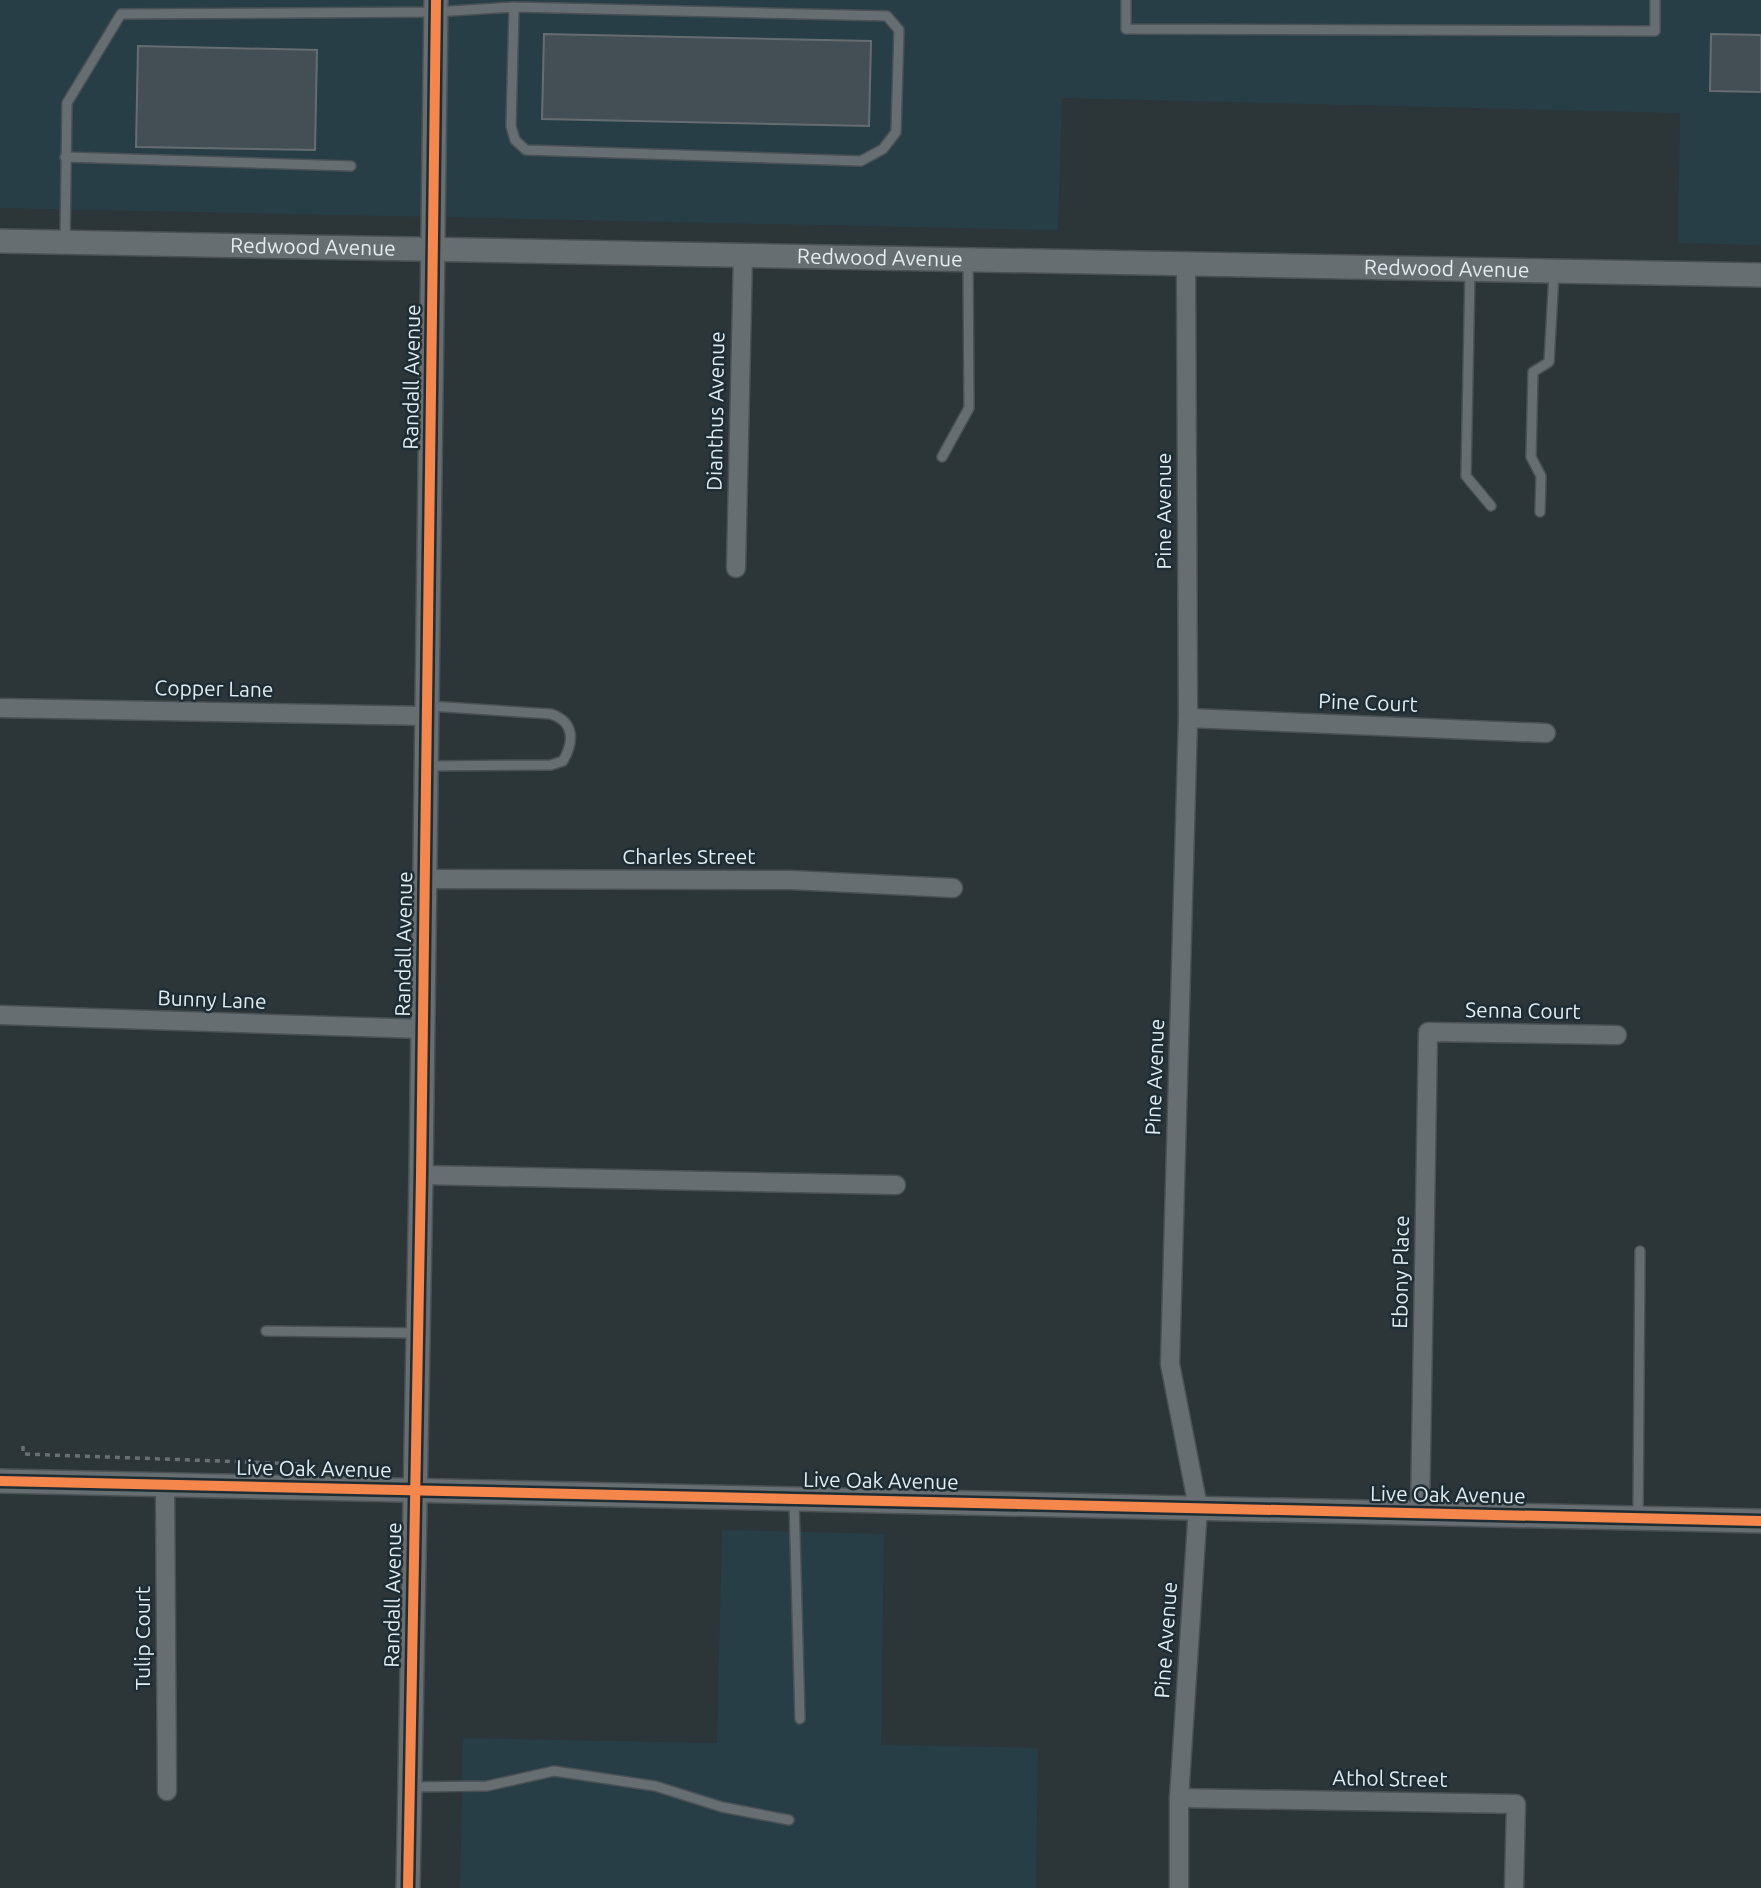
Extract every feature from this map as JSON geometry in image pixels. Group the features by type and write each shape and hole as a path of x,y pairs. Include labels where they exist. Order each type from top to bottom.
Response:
{"street":[{"name":"Randall Avenue","path":"408,1888 428,711 435,6"},
{"name":"Redwood Avenue","path":"0,241 1761,275"},
{"name":"Dianthus Avenue","path":"736,568 743,255"},
{"name":"Pine Avenue","path":"1179,1888 1180,1798 1198,1507 1170,1364 1188,718 1186,264"},
{"name":"Copper Lane","path":"0,708 428,711"},
{"name":"Pine Court","path":"1188,718 1546,733"},
{"name":"Charles Street","path":"425,879 791,880 953,888"},
{"name":"Bunny Lane","path":"0,1015 422,1029"},
{"name":"Senna Court","path":"1428,1032 1617,1035"},
{"name":"Ebony Place","path":"1420,1513 1428,1032"},
{"path":"421,1175 896,1185"},
{"name":"Live Oak Avenue","path":"0,1481 1761,1521"},
{"name":"Tulip Court","path":"164,1485 167,1791"},
{"name":"Athol Street","path":"1180,1798 1516,1804 1514,1888"}],"lane":[{"path":"1126,0 1126,29 1627,31 1655,31 1655,0"},
{"path":"65,242 67,103 121,14 435,6 514,7 887,16 899,30 897,132 883,149 861,161 526,150 515,140 511,126 514,7"},
{"path":"65,157 351,166"},
{"path":"942,457 969,408 968,259"},
{"path":"1470,269 1466,476 1490,506"},
{"path":"1540,512 1541,477 1531,457 1533,372 1549,362 1555,271"},
{"path":"427,766 551,765 564,761 570,750 571,735 566,722 551,714 428,711"},
{"path":"1638,1518 1640,1251"},
{"path":"266,1331 418,1333"},
{"path":"794,1498 800,1719"},
{"path":"410,1787 487,1786 554,1771 655,1786 722,1807 789,1820"}],"path":[{"path":"23,1446 23,1454 303,1464"}],"shaded area":[{"path":"0,0 1761,0 1761,245 1678,243 1680,113 1062,98 1058,230 0,208"},
{"path":"722,1530 884,1534 881,1745 1038,1748 1036,1888 460,1888 463,1738 717,1743"}],"building":[{"path":"544,34 871,41 869,126 542,119"},
{"path":"1711,34 1761,35 1761,92 1710,91"},
{"path":"138,46 317,50 315,150 136,147"}],"cycle path":[{"path":"408,1888 421,1175 436,0"},
{"path":"0,1481 1761,1521"}]}
